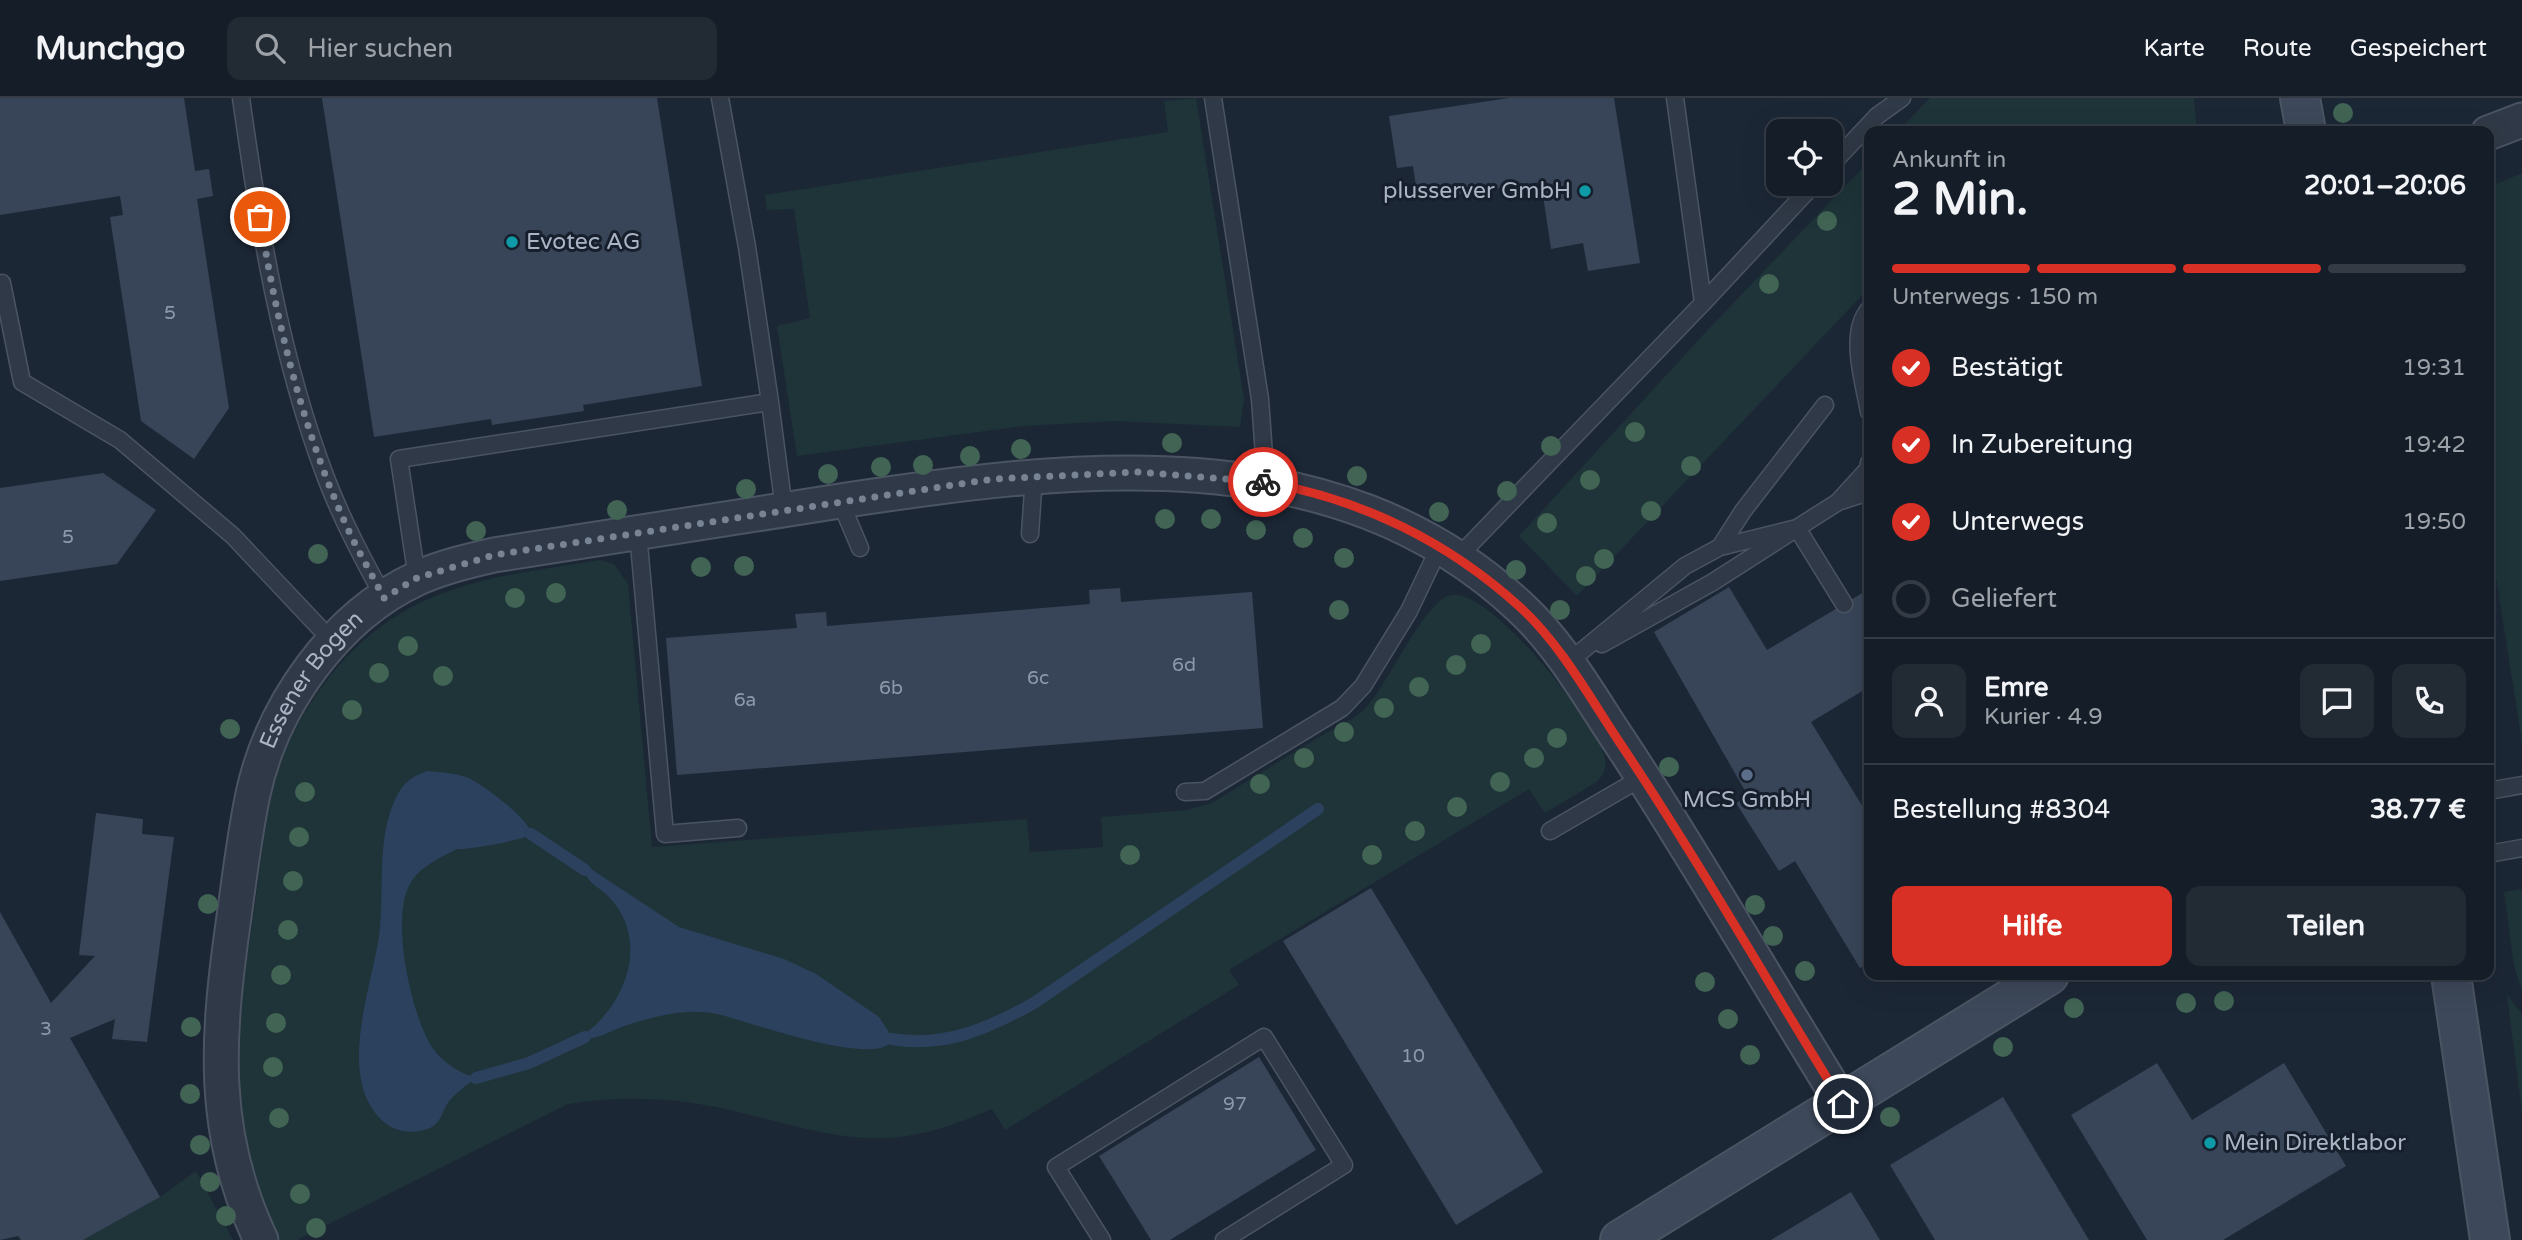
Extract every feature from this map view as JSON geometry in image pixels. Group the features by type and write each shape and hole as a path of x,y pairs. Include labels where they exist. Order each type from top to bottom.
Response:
{"street":[{"path":"2300,98 2305,126"},
{"path":"2494,131 2522,120"},
{"name":"Essener Bogen","path":"261,1240 236,1178 223,1124 219,1062 222,1000 247,830 261,764 287,706 305,676 333,642 384,598 417,578 494,555 993,479 1138,472 1266,483 1353,505 1396,523 1449,552 1522,609 1566,664 1643,777 1843,1104"},
{"path":"1620,1240 2041,980"},
{"path":"2452,980 2490,1240"}],"lane":[{"path":"241,98 267,263 308,421 347,528 384,598"},
{"path":"720,98 747,247 784,509"},
{"path":"1213,98 1259,399 1266,483"},
{"path":"1675,98 1703,303"},
{"path":"1868,126 1902,98"},
{"path":"1843,152 1864,130"},
{"path":"1185,792 1205,791 1342,708 1363,686 1449,552 1703,303 1803,196"},
{"path":"2,283 22,382 120,440 233,536 333,642"},
{"path":"1864,315 1861,318 1859,347 1864,380"},
{"path":"417,578 399,459 770,402"},
{"path":"1720,547 1743,512 1825,405"},
{"path":"1838,502 1864,473"},
{"path":"1030,534 1034,476"},
{"path":"1566,664 1713,582 1838,502 1864,494"},
{"path":"840,501 860,548"},
{"path":"1566,664 1685,566 1720,547 1797,528"},
{"path":"1797,528 1844,604"},
{"path":"638,533 665,834 738,828"},
{"path":"1550,831 1643,777"},
{"path":"2494,790 2522,785"},
{"path":"2494,853 2522,848"},
{"path":"1102,1240 1056,1167 1264,1037 1344,1165 1231,1238"}],"green space":[{"path":"1196,98 1244,399 1240,427 1115,421 1024,426 797,456 777,326 810,318 794,209 767,210 765,195 1168,132 1164,101"},
{"path":"1930,98 2194,98 2197,126 1903,126"},
{"path":"1864,166 1864,293 1577,596 1519,536 1703,335 1836,196 1843,196 1843,188"},
{"path":"2522,173 2522,742 2494,565 2494,185"},
{"path":"600,560 614,564 628,584 652,847 1027,819 1030,852 1103,847 1101,817 1187,810 1212,803 1356,716 1375,696 1430,611 1451,595 1468,598 1490,612 1538,658 1596,737 1604,755 1605,767 1595,783 1545,813 1529,789 1229,970 1239,985 1005,1130 992,1109 929,1132 902,1137 867,1138 823,1133 680,1101 586,1101 568,1104 297,1240 281,1240 250,1167 240,1120 237,1066 243,985 266,822 275,782 289,743 315,696 349,654 400,614 454,589 483,581"},
{"path":"2521,889 2522,990 2514,966 2504,892"},
{"path":"2507,995 2522,1014 2522,1112"},
{"path":"196,1171 233,1240 83,1240 160,1197"}],"water":[{"path":"427,771 473,780 514,811 531,834 508,842 457,849 425,867 410,884 404,899 403,942 417,1013 436,1052 451,1066 476,1078 451,1099 434,1125 425,1130 407,1132 385,1123 370,1104 361,1082 359,1057 365,1003 380,929 385,833 394,802 403,787 410,779"},
{"path":"588,867 679,927 784,959 816,974 879,1017 889,1032 888,1045 874,1049 854,1049 830,1045 706,1012 682,1012 657,1017 587,1039 586,1033 601,1020 622,987 630,950 628,931 621,914 609,897 588,878 585,870"}],"building":[{"path":"0,98 184,98 195,171 209,169 213,196 197,199 229,408 194,459 141,421 110,217 123,215 120,196 0,215"},
{"name":"Evotec AG","path":"322,98 657,98 702,386 583,405 584,411 492,425 491,419 374,437"},
{"name":"plusserver GmbH","path":"1509,98 1614,98 1640,263 1588,271 1583,243 1551,249 1541,182 1418,200 1413,166 1397,168 1389,116"},
{"path":"103,473 156,510 117,564 0,581 0,488"},
{"path":"1729,587 1767,650 1864,592 1864,690 1811,722 1864,809 1864,965 1860,968 1795,861 1779,871 1736,803 1748,796 1654,632"},
{"path":"1120,588 1121,602 1252,592 1263,728 677,775 666,638 797,628 795,614 826,612 827,626 1090,604 1089,590"},
{"path":"96,813 143,819 142,834 174,837 147,1042 112,1039 115,1019 70,1038 160,1197 83,1240 21,1240 18,1236 0,1240 0,912 51,1003 95,956 79,955"},
{"path":"1371,888 1543,1172 1456,1225 1283,941"},
{"path":"1259,1057 1316,1150 1170,1240 1151,1240 1099,1156"},
{"name":"Mein Direktlabor","path":"2157,1063 2192,1120 2284,1063 2346,1166 2223,1240 2147,1240 2071,1115"},
{"path":"2003,1097 2089,1240 1935,1240 1890,1165"},
{"path":"1851,1192 1880,1240 1771,1240"}],"waterway":[{"path":"891,1039 930,1041 965,1034 1034,1003 1318,809"},
{"path":"531,834 585,870"},
{"path":"476,1078 529,1063 585,1037"}],"way so far":[{"path":"260,217 267,263 287,347 326,477 347,528 384,598 417,578 449,566 494,555 899,491 993,479 1081,473 1206,475 1263,482"}],"place":[{"name":"plusserver GmbH","path":"1585,191"},
{"name":"Evotec AG","path":"512,242"},
{"name":"MCS GmbH","path":"1747,775"},
{"name":"Mein Direktlabor","path":"2210,1143"}],"route":[{"path":"1263,482 1353,505 1396,523 1458,557 1522,609 1552,643 1643,777 1843,1104"}]}
